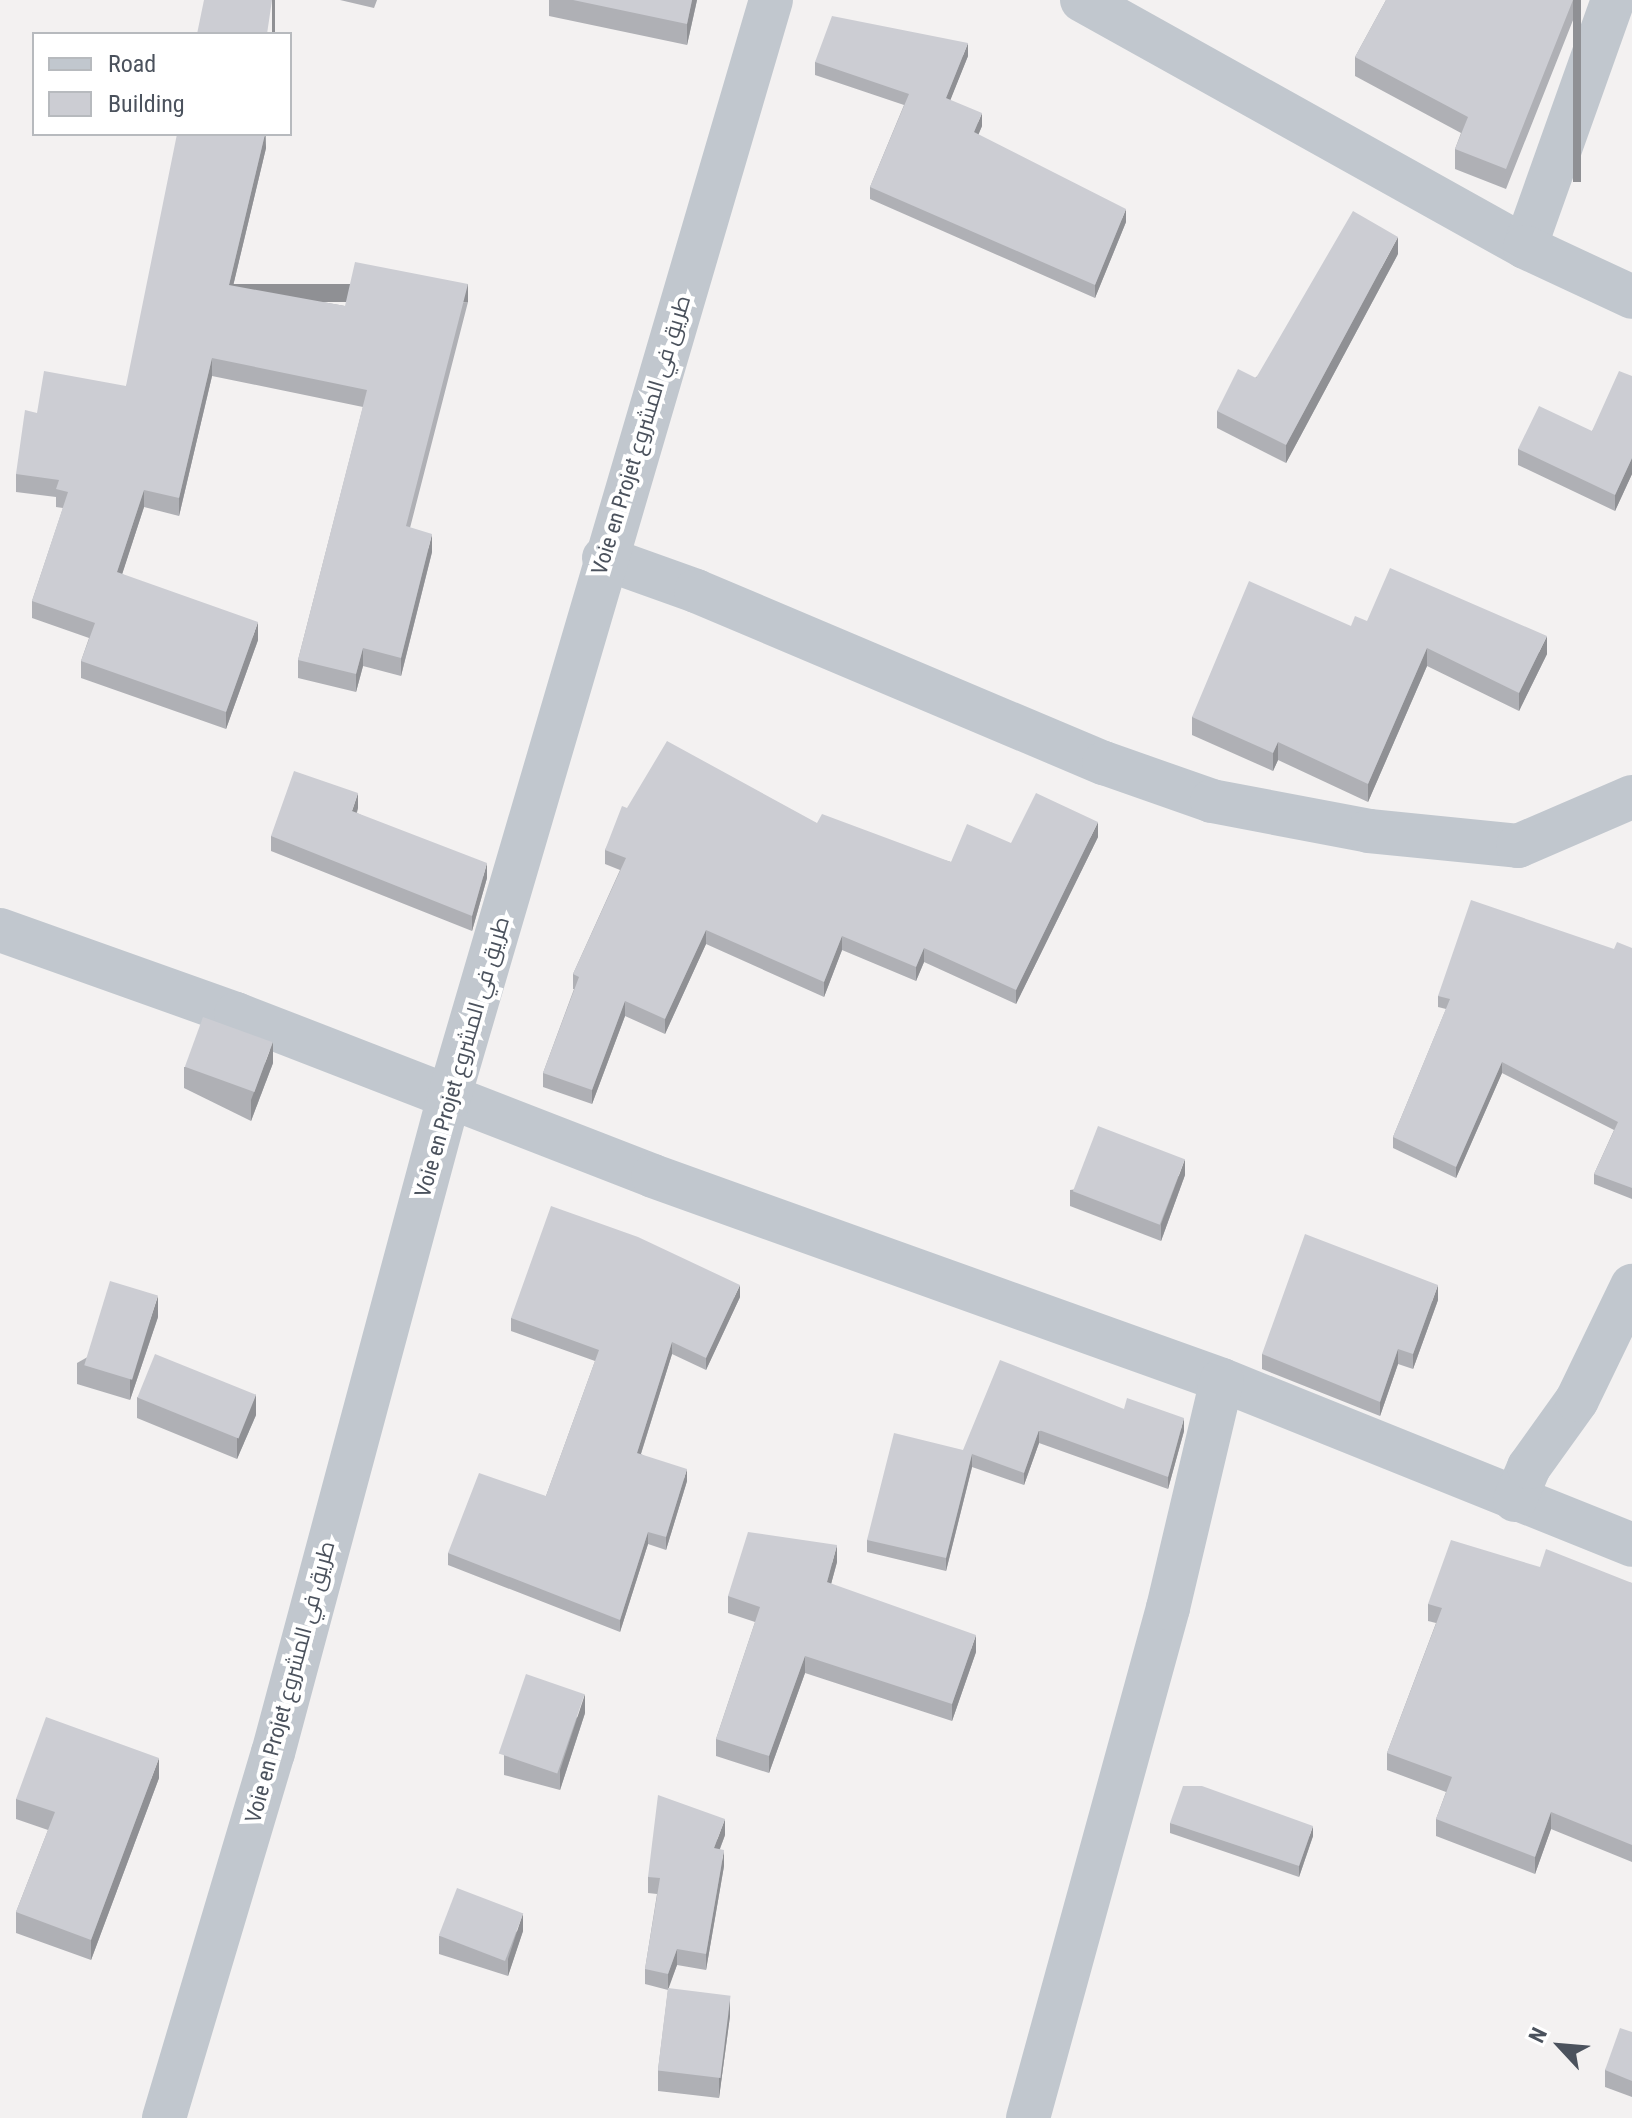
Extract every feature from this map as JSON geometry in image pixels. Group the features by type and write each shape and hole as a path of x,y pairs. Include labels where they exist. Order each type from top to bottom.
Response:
{"street":[{"name":"Voie en Projet طريق في المشروع","path":"164,2118 273,1753 449,1097 604,558 771,0"},
{"path":"1082,0 1525,247 1632,297"},
{"path":"1525,247 1613,0"},
{"path":"604,558 696,591 1030,734 1212,801 1369,831 1518,846 1632,797"},
{"path":"0,930 653,1176 1222,1380 1632,1545"},
{"path":"1515,1500 1529,1467 1577,1400 1632,1286"},
{"path":"1028,2118 1168,1608 1222,1380"}],"building":[{"path":"204,0 272,0 267,32 197,32"},
{"path":"573,0 692,0 687,24"},
{"path":"1386,0 1573,0 1506,169 1455,149 1468,117 1355,57"},
{"path":"832,16 968,43 946,98 982,113 974,132 1126,209 1095,285 870,187 909,94 815,62"},
{"path":"177,136 265,136 229,285 345,306 355,262 468,284 406,526 432,534 401,658 363,648 356,674 298,660 367,390 212,358 179,498 144,490 117,572 258,622 226,712 81,661 95,623 32,601 68,492 56,489 59,480 16,474 25,410 37,413 44,371 126,386"},
{"path":"1353,211 1398,237 1286,445 1217,411 1238,369 1256,378"},
{"path":"1619,371 1632,376 1632,458 1615,495 1518,449 1539,406 1592,431"},
{"path":"1390,568 1547,636 1519,693 1427,648 1368,784 1278,742 1273,753 1192,717 1249,581 1351,626 1355,616 1367,621"},
{"path":"667,741 817,823 822,814 951,862 967,824 1011,843 1036,793 1098,822 1016,990 924,948 916,967 842,936 824,982 706,930 665,1019 625,1001 592,1090 543,1073 579,977 573,974 626,858 605,850 622,806 627,808"},
{"path":"294,771 358,793 352,811 487,863 472,916 271,836"},
{"path":"1471,900 1614,949 1617,942 1632,948 1632,1188 1594,1174 1618,1122 1502,1062 1456,1167 1393,1137 1450,999 1438,996"},
{"path":"203,1017 273,1042 254,1092 185,1067"},
{"path":"1098,1126 1185,1159 1160,1225 1073,1191"},
{"path":"551,1206 638,1237 740,1285 706,1358 672,1342 637,1453 687,1469 666,1537 648,1532 620,1620 448,1553 479,1473 546,1496 599,1350 511,1318"},
{"path":"1305,1234 1438,1285 1413,1354 1398,1349 1380,1402 1262,1354"},
{"path":"110,1281 158,1296 132,1380 84,1365"},
{"path":"155,1354 256,1395 238,1438 137,1398"},
{"path":"1000,1360 1124,1409 1127,1398 1184,1418 1168,1477 1039,1430 1024,1473 972,1454 946,1558 867,1540 894,1433 963,1450"},
{"path":"748,1532 837,1545 827,1582 976,1635 952,1704 805,1656 769,1756 716,1739 760,1607 728,1596"},
{"path":"1451,1540 1540,1567 1546,1549 1632,1583 1632,1845 1551,1812 1535,1857 1436,1819 1452,1777 1387,1753 1442,1608 1428,1604"},
{"path":"526,1674 585,1694 557,1774 499,1753"},
{"path":"46,1717 159,1758 91,1940 16,1912 55,1812 16,1799"},
{"path":"1183,1786 1202,1786 1313,1826 1299,1866 1170,1823"},
{"path":"658,1795 725,1819 714,1848 724,1850 706,1954 677,1949 668,1974 645,1969 660,1878 648,1877"},
{"path":"457,1888 523,1913 505,1961 439,1936"},
{"path":"668,1988 731,1996 720,2078 658,2070"},
{"path":"1620,2028 1632,2032 1632,2081 1605,2070"}]}
